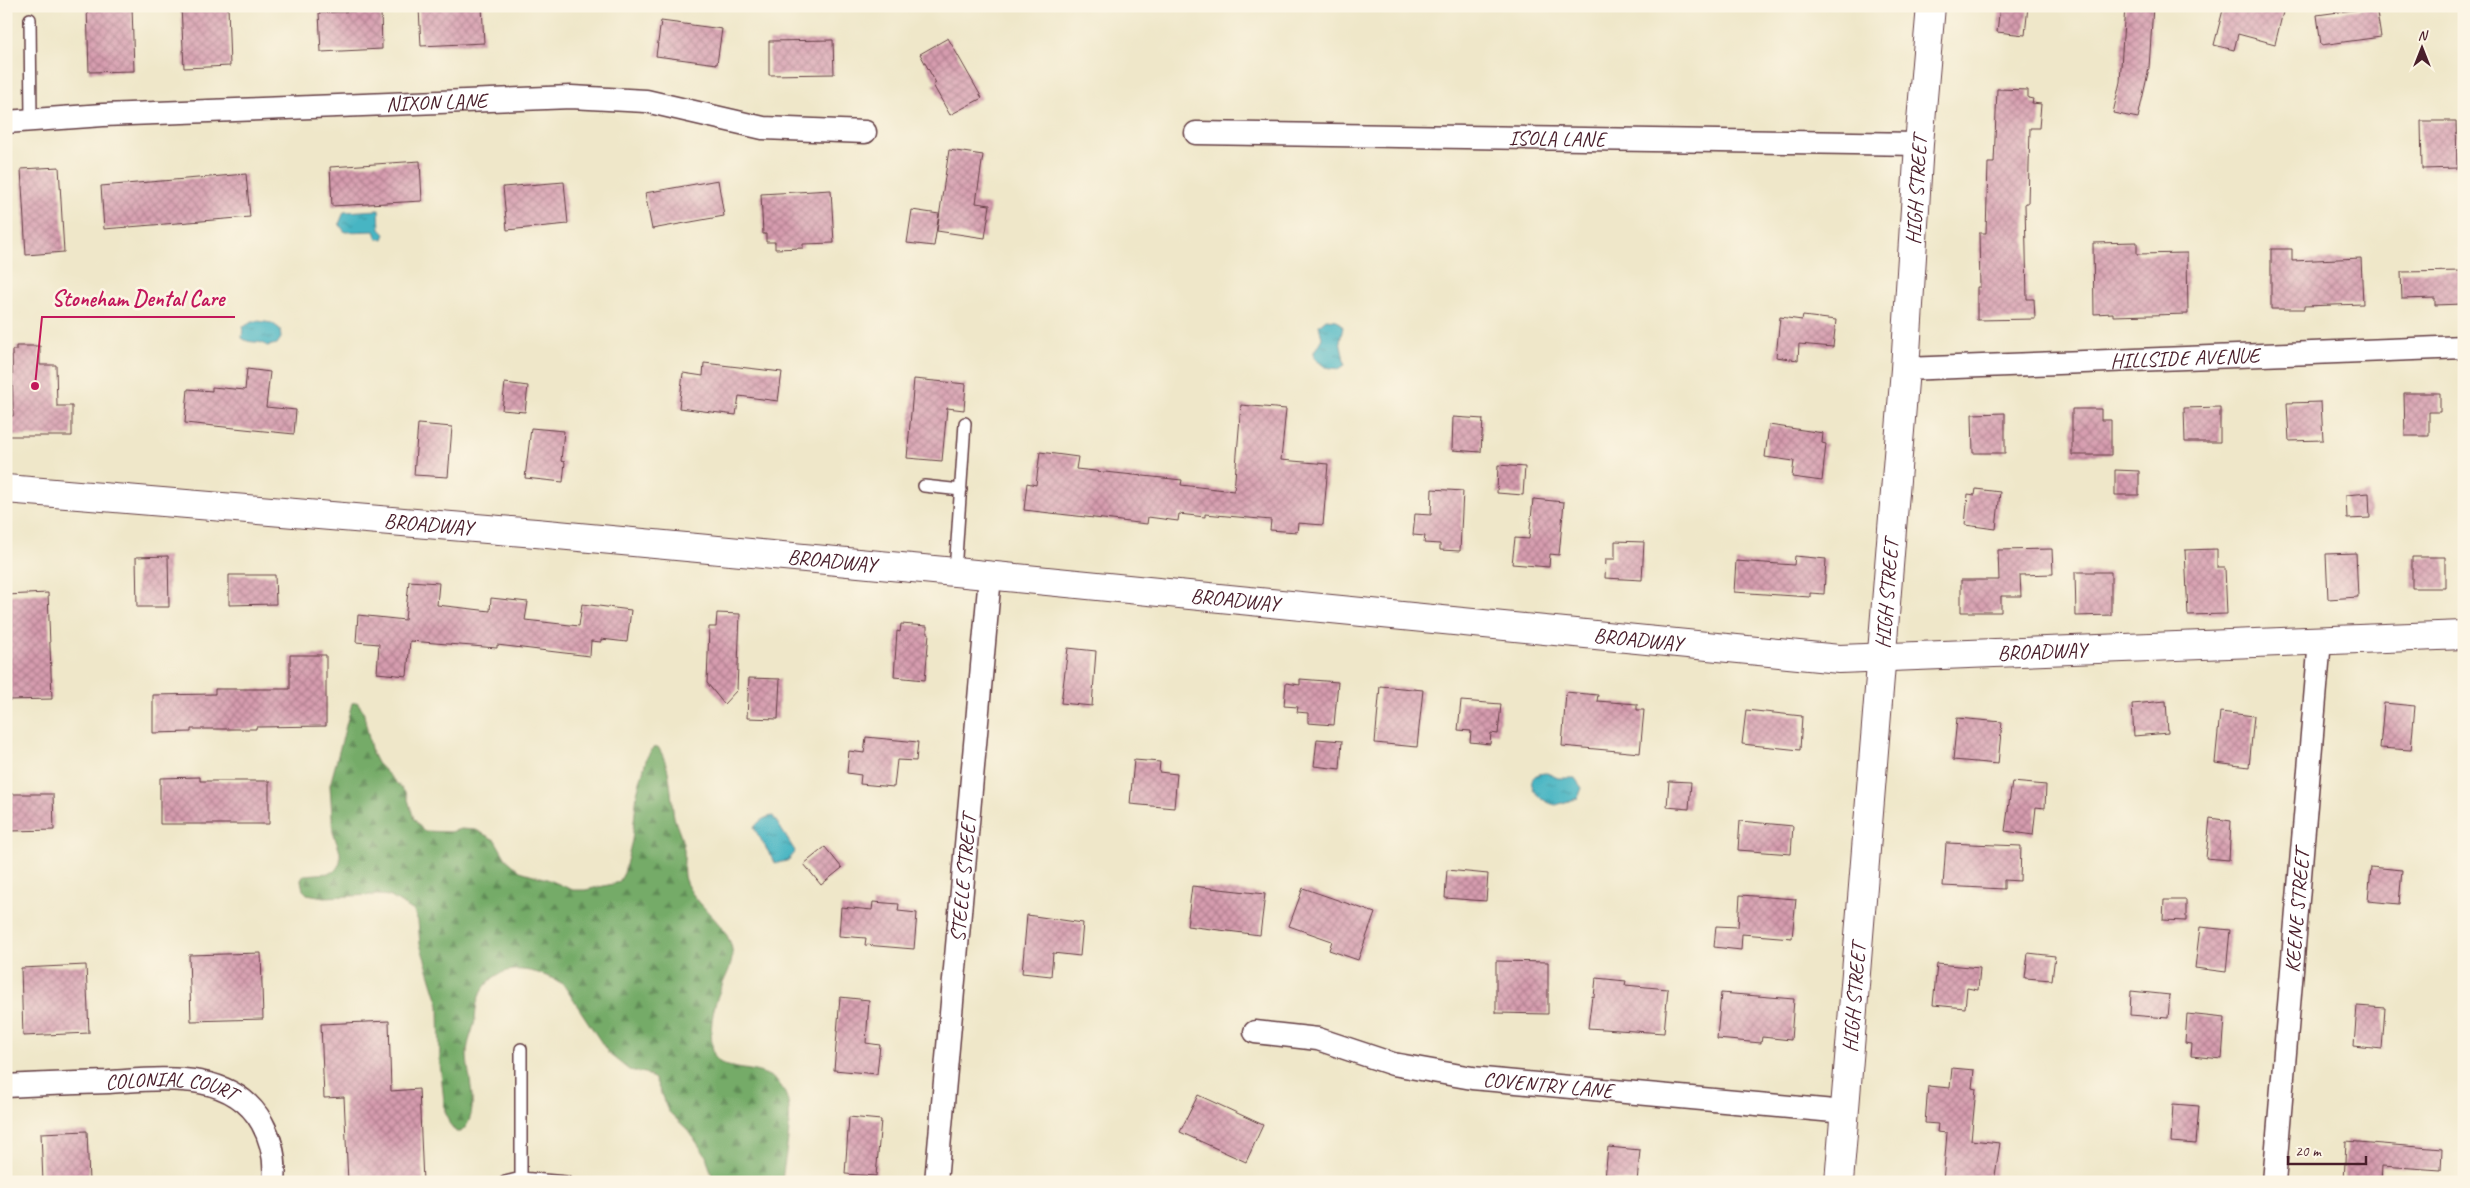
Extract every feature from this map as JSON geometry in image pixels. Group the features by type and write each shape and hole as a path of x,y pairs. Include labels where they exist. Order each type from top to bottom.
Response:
{"main road":[{"name":"HIGH STREET","path":"1839,1182 1905,369 1919,144 1932,6"},
{"name":"BROADWAY","path":"6,489 536,533 1829,658 1881,659 1926,655 2464,635"}],"street":[{"name":"NIXON LANE","path":"6,122 103,115 571,97 646,101 763,128 865,132"},
{"name":"ISOLA LANE","path":"1196,133 1919,144"},
{"name":"HILLSIDE AVENUE","path":"1905,369 2464,347"},
{"name":"STEELE STREET","path":"936,1182 990,576"},
{"name":"KEENE STREET","path":"2274,1182 2320,640"},
{"name":"COVENTRY LANE","path":"1256,1032 1318,1039 1393,1064 1472,1078 1845,1112"},
{"name":"COLONIAL COURT","path":"6,1086 168,1080 215,1085 244,1099 257,1114 271,1144 274,1160 274,1182"}],"lane":[{"path":"30,19 31,120"},
{"path":"955,572 965,423"},
{"path":"924,486 961,490"},
{"path":"521,1049 522,1178"},
{"path":"505,1182 522,1178 566,1182"}],"green space":[{"path":"357,702 363,710 372,753 377,763 406,793 414,819 421,828 425,831 450,832 461,829 476,830 495,840 506,859 520,871 547,879 573,890 585,890 619,882 624,873 632,840 637,793 647,757 653,748 658,747 666,763 670,781 674,817 683,846 685,880 689,889 724,931 732,949 731,965 713,1011 711,1036 713,1051 717,1060 726,1065 761,1073 772,1078 782,1087 788,1102 789,1121 782,1182 714,1182 706,1156 689,1131 668,1111 655,1079 645,1073 629,1070 609,1054 563,984 531,971 509,971 499,974 490,981 480,994 467,1050 472,1095 471,1115 461,1132 456,1132 449,1123 445,1111 440,1064 439,1005 420,944 418,921 414,911 389,896 324,897 307,894 303,890 301,880 304,875 330,873 335,871 340,863 340,852 333,832 330,785 352,703"}],"water":[{"path":"379,210 380,229 385,234 383,239 377,239 374,231 345,232 339,224 344,212"},
{"path":"1326,319 1337,320 1343,327 1340,341 1345,365 1339,369 1325,367 1314,358 1314,352 1322,338 1319,325"},
{"path":"258,321 272,323 280,329 281,338 277,344 267,346 242,338 243,327"},
{"path":"1547,773 1558,778 1575,778 1582,788 1578,798 1556,805 1541,798 1536,793 1532,782 1538,774"},
{"path":"773,816 795,851 788,861 775,863 754,828 762,820"}],"building":[{"path":"87,6 132,6 134,71 89,72"},
{"path":"181,6 228,6 230,66 184,68"},
{"path":"422,6 482,6 484,43 421,46 419,8"},
{"path":"2000,6 2028,6 2025,35 1997,32"},
{"path":"2125,6 2153,6 2149,68 2138,118 2113,113 2120,82"},
{"path":"2224,6 2263,6 2283,12 2275,44 2238,34 2234,50 2214,45"},
{"path":"2376,7 2381,37 2321,45 2317,15"},
{"path":"381,10 382,49 321,52 319,13"},
{"path":"661,21 722,29 717,64 656,56"},
{"path":"948,38 982,98 950,115 933,85 936,83 920,54"},
{"path":"833,40 834,74 769,75 769,41"},
{"path":"1997,89 2028,90 2028,98 2033,99 2032,103 2041,104 2039,128 2030,128 2028,203 2025,203 2027,299 2034,299 2035,319 1977,320 1977,287 1980,287 1979,233 1986,233 1988,163 1994,163"},
{"path":"2421,121 2456,121 2457,168 2422,169"},
{"path":"949,150 983,155 976,203 990,205 985,238 937,231"},
{"path":"420,161 422,201 332,206 330,167"},
{"path":"59,167 64,252 26,255 21,169"},
{"path":"246,174 250,217 104,229 101,186"},
{"path":"718,180 724,216 652,229 645,193"},
{"path":"564,182 568,224 507,230 503,187"},
{"path":"831,190 834,243 803,244 803,248 775,249 775,242 766,242 766,234 763,234 761,194"},
{"path":"912,210 939,214 934,246 907,243"},
{"path":"2137,242 2137,254 2187,253 2188,314 2113,316 2113,313 2094,314 2093,243"},
{"path":"2271,249 2292,249 2292,261 2361,258 2363,304 2304,306 2304,309 2271,309"},
{"path":"2464,271 2462,304 2435,305 2435,298 2402,299 2401,272"},
{"path":"1803,316 1836,320 1833,347 1799,344 1798,360 1776,357 1780,317 1802,320"},
{"path":"16,346 40,346 40,365 56,365 57,406 72,406 72,436 6,436 6,416 13,416 12,350 16,350"},
{"path":"704,363 782,372 778,401 739,396 736,415 679,408 683,373 703,376"},
{"path":"247,369 270,372 266,407 296,410 294,434 185,423 188,389 212,391 212,387 245,390"},
{"path":"914,379 966,384 964,410 947,408 942,461 907,458"},
{"path":"505,383 528,386 525,412 502,410"},
{"path":"2404,393 2440,393 2440,412 2429,412 2429,436 2405,436"},
{"path":"2321,402 2323,440 2289,441 2287,403"},
{"path":"1241,405 1286,409 1281,460 1328,464 1323,525 1298,523 1297,532 1270,530 1271,520 1205,514 1205,517 1179,514 1178,521 1148,517 1147,524 1024,510 1027,483 1036,485 1040,452 1078,457 1076,469 1182,480 1181,485 1234,491"},
{"path":"2220,407 2220,442 2185,442 2184,408"},
{"path":"2072,409 2101,409 2101,420 2111,420 2111,455 2072,455"},
{"path":"2005,413 2005,453 1973,453 1972,414"},
{"path":"1453,417 1483,419 1481,452 1452,450"},
{"path":"418,424 452,427 448,477 414,475"},
{"path":"1769,425 1823,433 1822,443 1826,444 1822,481 1792,477 1794,461 1765,457"},
{"path":"531,428 564,431 561,461 565,462 563,482 525,478"},
{"path":"1498,465 1525,467 1523,495 1497,493"},
{"path":"2115,470 2139,471 2139,495 2115,495"},
{"path":"1432,489 1463,491 1460,551 1440,550 1440,544 1424,543 1425,536 1413,535 1415,514 1431,515"},
{"path":"1976,489 2000,492 1996,529 1965,525 1968,494 1975,495"},
{"path":"2369,493 2370,518 2347,519 2346,495"},
{"path":"1533,499 1564,502 1559,555 1550,554 1549,567 1512,564 1515,538 1529,539"},
{"path":"1615,541 1644,542 1642,580 1605,578 1606,559 1615,559"},
{"path":"2052,549 2053,574 2020,575 2021,596 2001,596 2001,612 1961,612 1961,580 1999,580 1998,550"},
{"path":"2217,549 2217,568 2225,568 2227,614 2188,615 2185,550"},
{"path":"2356,553 2358,597 2328,599 2326,554"},
{"path":"168,556 169,607 137,607 136,557"},
{"path":"1795,556 1826,559 1824,594 1810,593 1810,597 1734,592 1736,561 1794,565"},
{"path":"2412,557 2445,557 2445,588 2412,588"},
{"path":"2075,572 2111,572 2111,615 2076,616"},
{"path":"229,575 275,575 276,604 229,605"},
{"path":"409,581 439,583 437,605 490,611 491,598 528,602 525,620 579,626 582,604 631,610 627,642 601,639 601,642 591,641 590,656 497,645 497,648 410,641 407,676 377,673 379,644 356,642 358,615 405,620"},
{"path":"48,593 52,699 6,700 6,595"},
{"path":"717,613 740,614 737,690 724,704 707,683 709,627 716,627"},
{"path":"901,624 927,626 927,633 929,633 925,680 894,677 897,631 900,632"},
{"path":"1068,648 1096,651 1092,706 1061,703"},
{"path":"290,655 326,655 326,726 191,729 191,732 153,733 153,695 215,694 215,689 290,689"},
{"path":"749,678 780,679 778,719 747,718"},
{"path":"1300,679 1338,682 1334,725 1308,723 1308,713 1297,712 1298,707 1284,706 1286,683 1300,685"},
{"path":"1380,686 1423,690 1417,747 1375,743"},
{"path":"1566,692 1598,695 1597,701 1637,704 1637,710 1644,710 1640,753 1562,746"},
{"path":"1461,701 1501,704 1498,734 1491,733 1490,744 1470,742 1471,731 1458,730"},
{"path":"2166,701 2168,733 2134,736 2132,704"},
{"path":"2384,703 2415,706 2411,750 2380,748"},
{"path":"1746,710 1802,716 1800,750 1742,744"},
{"path":"2220,712 2254,716 2249,767 2215,763"},
{"path":"1957,718 2002,722 1998,764 1953,760"},
{"path":"866,737 918,742 916,761 897,760 894,787 860,784 861,775 847,773 849,751 864,753"},
{"path":"1317,739 1342,741 1340,769 1314,766"},
{"path":"1134,760 1160,762 1159,772 1177,774 1174,808 1130,804"},
{"path":"200,777 200,781 269,781 269,824 160,824 160,778"},
{"path":"1669,781 1691,782 1689,809 1667,807"},
{"path":"2012,782 2046,785 2045,808 2036,807 2033,835 2005,831"},
{"path":"10,794 53,794 54,830 10,831"},
{"path":"2210,818 2231,821 2229,860 2206,858"},
{"path":"1740,821 1793,826 1791,854 1738,850"},
{"path":"1946,843 2021,846 2020,881 2004,880 2004,889 1943,886"},
{"path":"825,847 842,868 821,885 804,864"},
{"path":"2371,867 2402,870 2399,904 2368,901"},
{"path":"1447,870 1488,874 1486,901 1445,898"},
{"path":"1192,886 1265,894 1260,935 1187,926"},
{"path":"1303,888 1375,913 1358,960 1329,950 1332,941 1289,926"},
{"path":"1740,895 1796,899 1792,938 1742,934 1741,950 1714,947 1716,926 1738,927"},
{"path":"2164,900 2186,900 2186,921 2163,920"},
{"path":"873,902 899,904 898,911 917,913 914,949 865,945 866,938 839,936 841,907 872,910"},
{"path":"1027,915 1083,923 1080,956 1053,953 1051,976 1022,973"},
{"path":"2200,927 2230,930 2226,972 2195,968"},
{"path":"261,953 263,1019 191,1021 189,955"},
{"path":"2028,953 2055,956 2052,980 2025,978"},
{"path":"1496,961 1548,962 1548,1014 1496,1013"},
{"path":"1937,964 1980,968 1978,990 1967,988 1965,1008 1933,1005"},
{"path":"86,965 89,1033 23,1036 21,968"},
{"path":"1596,978 1626,981 1625,985 1668,989 1664,1033 1588,1028"},
{"path":"2131,991 2170,995 2168,1018 2130,1015"},
{"path":"1721,993 1794,999 1791,1040 1762,1037 1761,1043 1717,1039"},
{"path":"840,997 869,1000 866,1043 880,1045 877,1074 834,1070"},
{"path":"2357,1006 2385,1008 2382,1049 2354,1046"},
{"path":"2187,1014 2225,1018 2222,1059 2191,1056 2192,1044 2185,1043"},
{"path":"389,1021 391,1091 419,1089 423,1182 348,1182 344,1097 324,1098 321,1024"},
{"path":"1952,1068 1974,1070 1972,1088 1976,1089 1971,1140 2000,1143 1994,1182 1943,1182 1947,1133 1937,1132 1938,1124 1925,1123 1928,1086 1950,1088"},
{"path":"1198,1095 1263,1125 1246,1162 1180,1132"},
{"path":"2173,1104 2199,1106 2196,1144 2171,1142"},
{"path":"849,1117 881,1120 876,1176 845,1174"},
{"path":"87,1131 89,1182 43,1182 41,1133"},
{"path":"2346,1141 2442,1149 2441,1170 2382,1166 2381,1182 2344,1182"},
{"path":"1608,1147 1640,1150 1637,1182 1605,1179"}],"place":[{"name":"Stoneham Dental Care","path":"35,386"}]}
